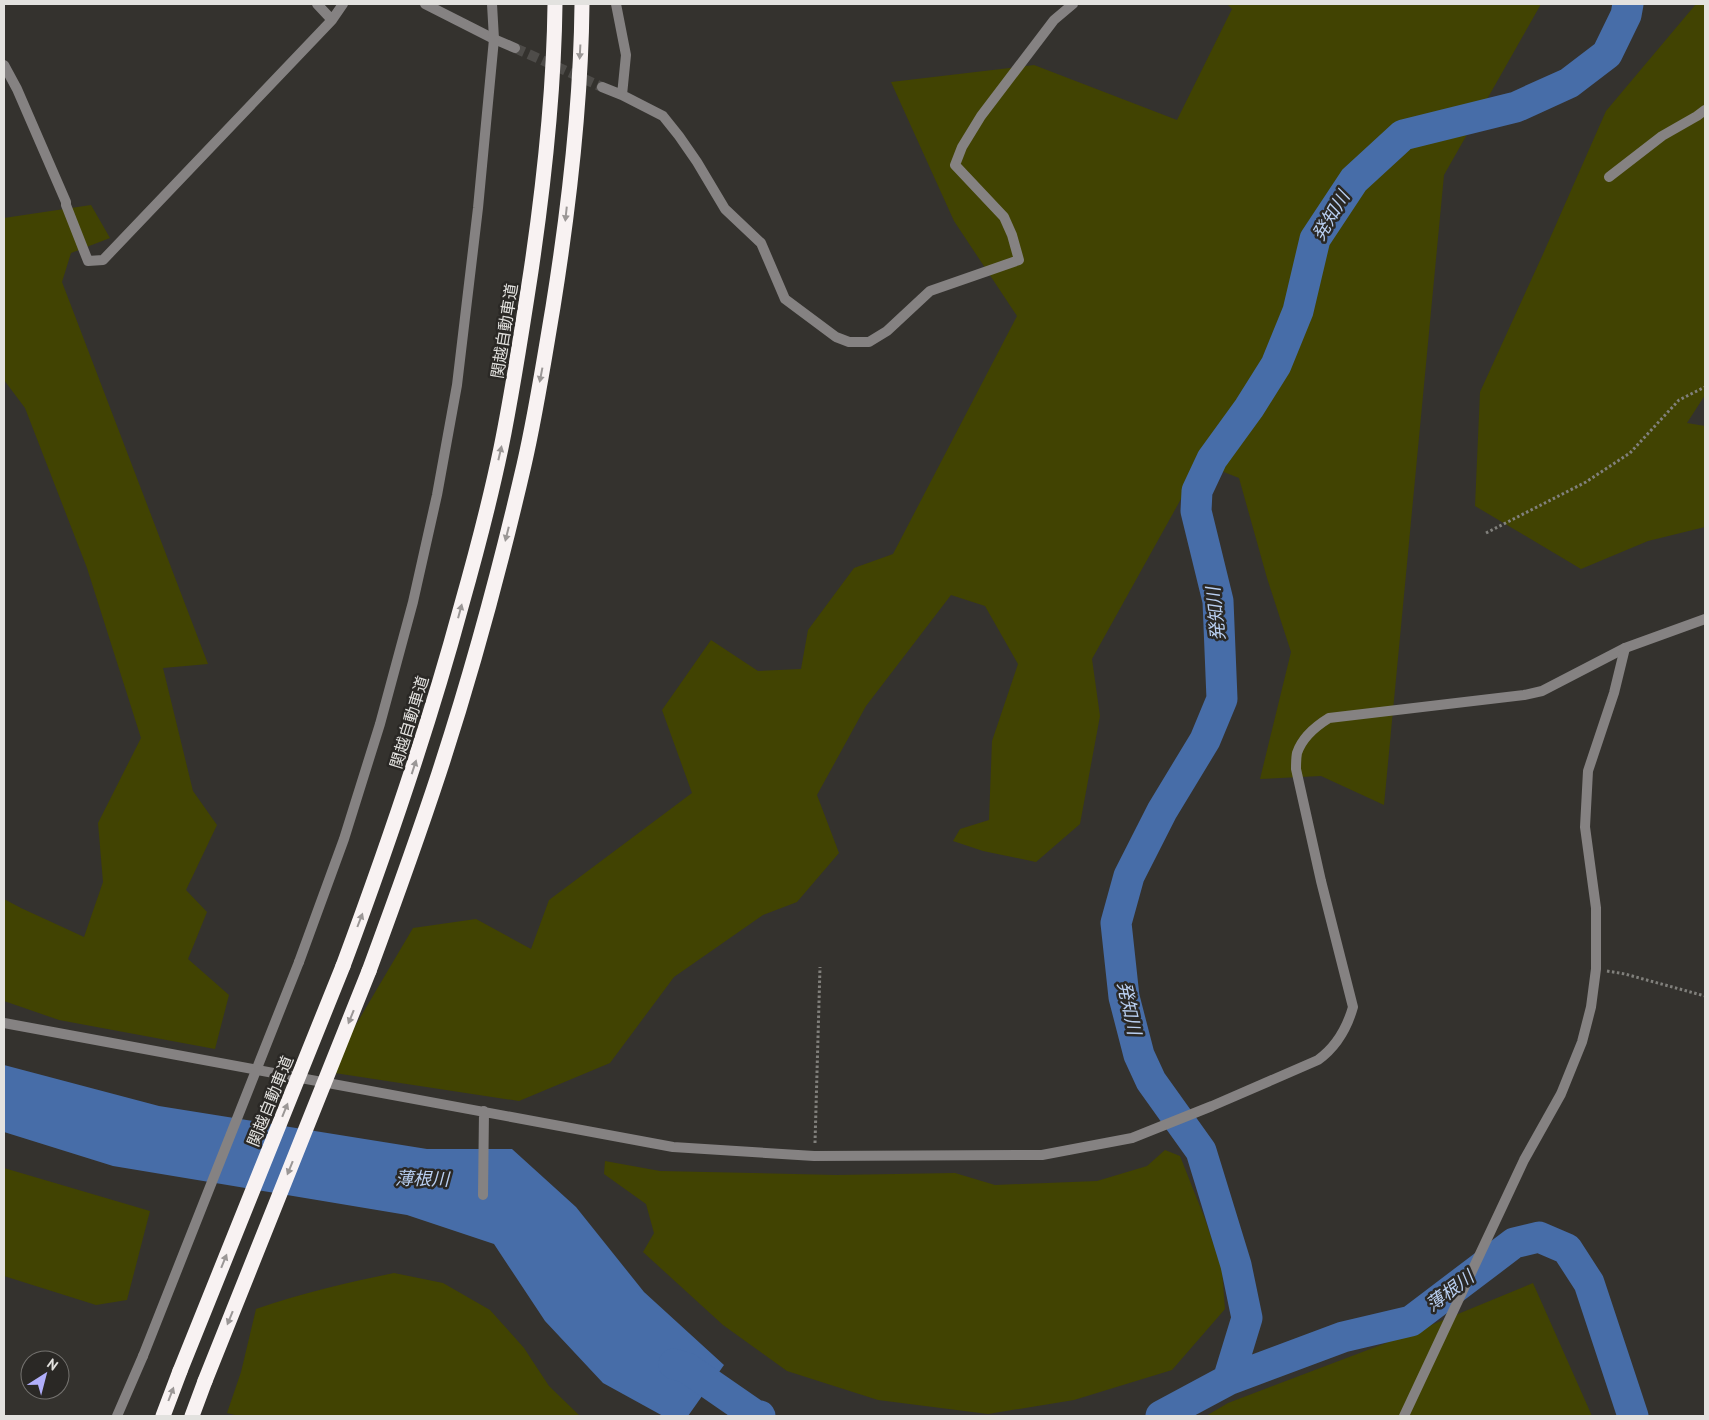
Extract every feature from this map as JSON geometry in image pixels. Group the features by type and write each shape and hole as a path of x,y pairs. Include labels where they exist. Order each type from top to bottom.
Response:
{"highway":[{"name":"関越自動車道","path":"163,1416 343,966 382,863 442,674 475,559 501,449 520,347 548,139 555,4"},
{"path":"192,1416 369,971 436,782 462,700 499,569 525,462 563,244 575,136 582,4"}],"street":[{"path":"317,4 332,20"},
{"path":"4,65 17,89 63,194 88,261 103,260 332,20 343,4"},
{"path":"425,4 515,48"},
{"path":"117,1416 143,1356 299,962 344,839 380,724 413,602 437,495 457,385 478,208 494,39 492,4"},
{"path":"616,4 626,55 622,95"},
{"path":"602,87 663,116 679,136 725,209 761,244 785,299 836,337 849,342 869,342 887,331 930,292 1019,260 1012,235 1004,217 955,165 962,147 981,116 1054,20 1073,4"},
{"path":"1609,177 1662,136 1705,110"},
{"path":"4,1024 673,1146 814,1156 1042,1155 1132,1138 1318,1060 1331,1049 1350,1018 1353,1007 1321,881 1296,769 1297,753 1316,727 1329,718 1524,695 1542,691 1625,648 1705,618"},
{"path":"1404,1416 1524,1160 1554,1108 1570,1075 1582,1042 1591,1007 1596,969 1596,908 1585,827 1588,771 1614,693 1625,648"},
{"path":"483,1195 484,1111"}],"path":[{"path":"1486,533 1586,482 1630,453 1679,400 1705,388"},
{"path":"814,1156 820,967"},
{"path":"1596,969 1625,974 1705,996"}],"shaded area":[{"path":"1227,4 1541,4 1444,175 1384,805 1321,776 1260,779 1291,652 1267,578 1239,478 1201,463 1092,659 1100,716 1080,824 1036,862 983,851 953,841 960,829 989,820 992,741 1018,664 985,606 951,595 866,706 817,795 839,853 797,902 763,915 674,977 610,1063 519,1101 328,1072 413,928 476,919 531,949 549,900 692,793 662,710 711,640 758,671 801,669 808,630 854,568 893,554 1017,316 954,221 891,82 1034,65 1177,120 1232,9"},
{"path":"1696,4 1705,4 1705,395 1687,423 1705,426 1705,527 1648,541 1581,569 1475,506 1480,392 1606,111"},
{"path":"91,205 110,238 71,253 62,282 208,664 163,668 193,791 217,825 186,890 207,912 188,959 229,995 215,1049 59,1020 4,1001 4,899 84,937 103,882 98,823 141,738 87,568 25,408 4,380 4,218"},
{"path":"1165,1150 1180,1156 1205,1219 1222,1270 1225,1309 1172,1370 1074,1400 988,1414 878,1400 787,1371 723,1325 643,1252 654,1233 646,1204 604,1174 605,1161 660,1171 836,1175 955,1173 995,1185 1097,1181 1147,1166"},
{"path":"4,1168 150,1211 127,1300 96,1305 4,1276"},
{"path":"394,1273 443,1283 490,1310 524,1348 549,1386 580,1416 239,1416 227,1413 241,1372 256,1309 324,1289"},
{"path":"1533,1283 1592,1416 1206,1416 1228,1403 1402,1337"}],"water":[{"path":"4,1065 159,1106 427,1149 512,1149 576,1207 644,1292 724,1365 688,1416 663,1416 603,1383 545,1321 494,1244 407,1215 113,1166 4,1132"}],"waterway":[{"name":"発知川","path":"1228,1380 1247,1318 1236,1265 1201,1151 1151,1081 1139,1055 1124,997 1116,923 1129,876 1162,811 1205,740 1222,699 1218,601 1196,511 1197,491 1212,459 1249,408 1276,365 1298,311 1315,239 1354,180 1403,135 1516,107 1569,83 1607,54 1626,15 1628,4"},
{"name":"薄根川","path":"1161,1416 1228,1380 1343,1337 1411,1321 1514,1243 1539,1237 1567,1249 1589,1283 1633,1416"},
{"name":"薄根川","path":"674,1364 687,1368 755,1415 760,1416"}],"tunnel":[{"path":"515,48 602,87"}]}
